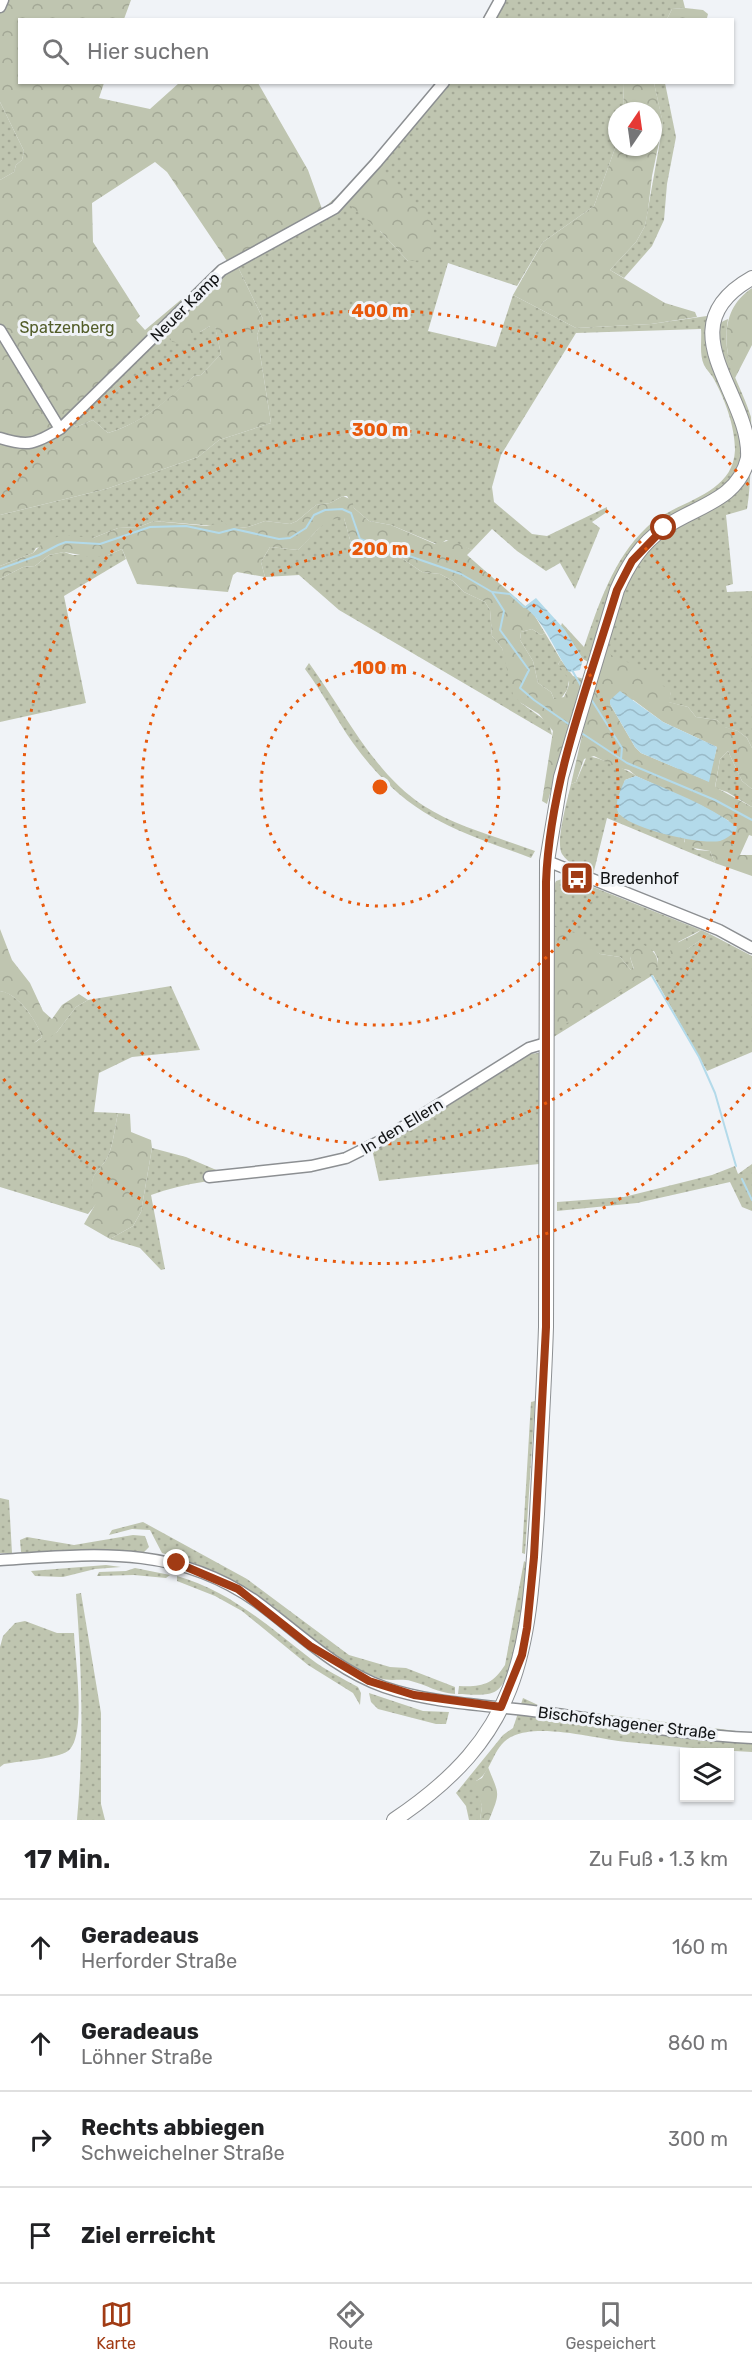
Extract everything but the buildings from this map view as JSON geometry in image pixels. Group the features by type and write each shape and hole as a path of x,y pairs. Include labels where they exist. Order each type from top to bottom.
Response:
{"main road":[{"path":"394,1820 456,1772 489,1729 501,1707 522,1655 534,1557 546,1327 547,861 559,785 617,590 632,561 664,528 725,495 737,482 745,468 749,452 747,430 716,352 714,332 723,303 740,285 752,278"}],"street":[{"path":"0,7 3,0"},
{"path":"490,18 500,0"},
{"name":"Neuer Kamp","path":"0,438 17,443 37,443 60,429 222,270 334,208 376,164 442,84"},
{"path":"0,330 60,429"},
{"path":"547,861 719,930 752,948"},
{"name":"In den Ellern","path":"209,1177 311,1166 346,1158 382,1140 529,1048 546,1043"},
{"name":"Bischofshagener Straße","path":"0,1560 130,1555 177,1563 238,1589 310,1646 369,1681 414,1695 752,1738"}],"green space":[{"name":"Spatzenberg","path":"0,0 131,0 124,18 18,18 18,84 104,84 99,98 150,109 178,84 259,84 308,170 322,209 322,214 237,265 263,319 257,335 271,423 219,440 198,457 106,489 0,515 0,180 14,172 16,165 22,160 24,151 0,102","holes":["155,162 167,172 227,261 145,330 136,320 140,316 93,242 92,203","210,326 215,327 221,354 201,375 194,376 144,416 108,433 93,420 76,427 71,422 167,331 172,342 185,343 194,332 200,332"]},
{"path":"494,0 683,0 685,8 672,9 668,18 483,18"},
{"path":"672,9 703,10 708,14 707,18 668,18"},
{"path":"437,84 623,84 624,102 608,102 608,156 612,156 594,206 543,242 517,286 448,263 428,331 496,347 513,295 576,328 651,324 707,316 706,324 712,325 728,319 726,334 729,359 751,417 751,463 747,509 726,515 733,584 726,586 727,592 752,591 752,748 747,738 738,731 724,727 717,720 696,717 688,707 668,702 671,692 588,709 581,736 569,727 588,662 583,659 561,626 562,623 584,647 608,583 635,540 659,518 714,488 732,466 735,441 731,421 721,393 702,361 701,329 576,333 501,455 492,487 494,502 532,534 547,536 607,507 607,512 592,522 600,528 575,589 560,563 546,571 517,551 492,529 472,550 446,540 439,545 391,525 369,521 354,508 347,496 330,503 316,505 290,524 265,521 239,528 154,521 139,527 118,528 93,538 76,539 36,548 33,553 0,566 0,515 106,489 198,457 219,440 271,423 257,335 263,319 237,265 322,214 322,209 369,165","holes":["433,228 432,237 408,261 380,231"]},
{"path":"623,84 654,84 658,102 624,102"},
{"path":"654,84 665,84 676,137 667,184 664,220 652,246 624,278 610,270 636,242 645,226 657,156 662,156 662,102 658,102"},
{"path":"0,102 24,151 22,160 16,165 14,172 0,180"},
{"path":"612,156 656,156 645,226 636,242 610,270 665,303 695,312 697,317 651,324 576,328 513,295 543,242 594,206"},
{"path":"380,166 433,224 434,235 428,260 408,261 380,231 345,201"},
{"path":"752,288 752,345 734,380 727,342 729,318 741,297"},
{"path":"210,326 215,326 221,354 201,375 194,376 144,417 108,433 93,420 76,427 71,422 167,331 200,332"},
{"path":"343,496 352,500 354,508 369,521 391,525 435,544 451,540 472,550 467,555 533,613 545,633 541,635 532,629 521,632 520,640 533,661 538,683 551,692 554,699 564,697 569,681 558,664 561,660 573,676 584,679 547,804 542,801 553,731 539,714 513,695 502,648 492,636 490,610 485,602 464,592 453,581 440,574 422,572 403,559 352,547 344,518 324,524 298,550 270,547 261,562 265,577 237,572 233,575 228,592 137,584 122,549 108,555 91,557 64,552 49,555 35,566 23,567 0,579 0,566 33,553 44,542 62,535 93,538 118,528 139,527 154,521 207,526 221,520 229,526 239,528 265,521 290,524 316,505 330,503"},
{"path":"333,518 344,518 352,547 403,559 422,572 440,574 453,581 464,592 485,602 490,610 492,636 502,648 521,703 549,723 552,735 339,610 299,575 265,577 261,562 270,547 298,550 325,522"},
{"path":"122,549 126,559 64,596 86,703 0,722 0,579 23,567 35,566 49,555 64,552 73,555 108,555"},
{"path":"532,629 541,635 545,633 561,660 558,664 570,676 567,690 560,700 554,699 551,692 538,683 533,661 520,640 521,632"},
{"path":"609,654 659,676 662,685 671,692 669,702 688,707 696,717 717,720 725,727 738,731 747,738 752,748 752,789 742,781 728,751 720,759 715,787 752,807 752,836 749,835 740,855 752,855 752,876 715,863 710,851 684,846 685,838 704,841 729,821 702,806 636,776 629,770 618,768 594,756 584,759 576,782 571,784 600,668","holes":["624,693 663,722 717,747 708,781 641,753 635,747 610,704"]},
{"path":"309,663 374,759 406,792 424,806 450,820 535,851 531,858 453,828 411,804 392,788 347,734 305,669"},
{"path":"728,751 742,781 752,789 752,807 727,792 715,788 720,759"},
{"path":"587,756 627,770 636,776 625,780 617,807 619,814 650,829 685,838 684,842 697,850 710,851 715,863 607,818 593,875 568,861 560,848 563,820 571,784 576,782"},
{"path":"568,877 701,930 678,942 687,949 710,934 752,956 752,1052 707,1071 653,975 552,1038 551,1030 657,967 658,959 654,951 630,957 634,970 631,970 620,957 600,954 552,926 553,887 556,881"},
{"path":"552,926 575,933 600,954 620,957 631,970 634,969 630,957 634,950 644,945 655,954 658,967 556,1030 551,1030"},
{"path":"0,929 12,960 30,983 43,1011 52,1019 62,1005 79,994 88,1000 76,1007 57,1032 28,1053 27,1049 42,1037 36,1023 20,1002 0,991"},
{"path":"701,930 710,934 672,959 669,955 674,946"},
{"path":"171,986 200,1050 132,1057 99,1073 94,1112 118,1113 113,1142 107,1159 93,1178 93,1192 97,1203 88,1214 0,1187 0,991 20,1002 36,1023 42,1037 34,1043 57,1032 76,1007 88,1000"},
{"path":"523,1048 528,1054 539,1053 539,1164 379,1181 372,1149 318,1166 206,1181 151,1195 165,1269 161,1270 140,1248 110,1239 133,1226 141,1212 152,1148 186,1157 221,1172 341,1157 371,1143"},
{"path":"118,1113 130,1114 131,1132 151,1140 152,1148 141,1212 133,1226 110,1239 84,1224 96,1203 93,1178 107,1159 113,1142"},
{"path":"752,1164 752,1211 742,1207 730,1182 637,1203 557,1211 557,1202 624,1197 712,1175 735,1166 738,1174"},
{"path":"535,1401 525,1554 522,1553 531,1402"},
{"path":"0,1498 9,1500 12,1553 0,1553"},
{"path":"143,1522 247,1579 349,1655 390,1667 406,1668 455,1687 455,1694 407,1680 383,1679 347,1663 251,1590 214,1571 162,1553 150,1530 132,1529 109,1535 112,1530"},
{"path":"133,1535 145,1536 149,1547 144,1552 113,1550 21,1552 20,1540 27,1537 74,1545"},
{"path":"524,1561 528,1564 519,1632 510,1669 504,1683 496,1691 488,1694 458,1694 459,1686 474,1686 491,1681 505,1665"},
{"path":"106,1565 121,1567 95,1569 63,1577 35,1576 31,1571"},
{"path":"135,1568 170,1575 166,1578 134,1575 97,1576 99,1572 126,1571"},
{"path":"177,1576 231,1600 264,1622 316,1663 358,1687 361,1693 360,1705 353,1693 308,1665 242,1611 215,1596 177,1581"},
{"path":"81,1593 101,1713 101,1804 105,1820 77,1820 81,1763 81,1707 76,1594"},
{"path":"25,1621 57,1633 74,1633 79,1714 77,1730 74,1743 68,1751 62,1754 4,1764 0,1767 0,1647 3,1636 15,1623"},
{"path":"369,1693 423,1711 449,1712 446,1724 436,1724 378,1709 371,1702"},
{"path":"523,1698 538,1705 752,1733 752,1752 734,1751 734,1748 694,1748 627,1742 553,1731 525,1732 506,1740 482,1777 476,1781 482,1806 480,1820 469,1820 466,1806 456,1793 503,1735 513,1728"},
{"path":"488,1767 496,1788 497,1798 489,1820 480,1820 482,1806 474,1782 482,1778"}],"water":[{"path":"536,598 565,630 583,659 580,670 569,672 544,628 524,607"},
{"path":"620,691 663,722 717,747 709,782 641,753 635,747 610,704 610,700"},
{"path":"636,776 713,811 737,827 736,831 720,841 697,841 650,830 624,818 618,812 618,796 625,780"}],"waterway":[{"path":"0,569 39,555 66,542 100,544 150,527 186,526 219,533 234,529 279,539 290,538 306,528 314,515 325,510 342,509 351,513 360,539 461,574 492,592 504,611 500,630 529,670 520,688 570,725"},
{"path":"492,592 510,594 524,607"},
{"path":"572,670 581,686"},
{"path":"591,699 622,748 621,759"},
{"path":"583,734 627,763 715,800 752,820"},
{"path":"652,976 699,1057 715,1093 736,1166"},
{"path":"742,1179 752,1200"}],"place":[{"name":"Bredenhof","path":"577,878"}],"route":[{"path":"177,1563 218,1578 238,1589 260,1604 310,1646 369,1681 414,1695 501,1707 522,1655 531,1600 544,1401 546,882 550,831 561,777 617,590 641,548 664,528"}]}
